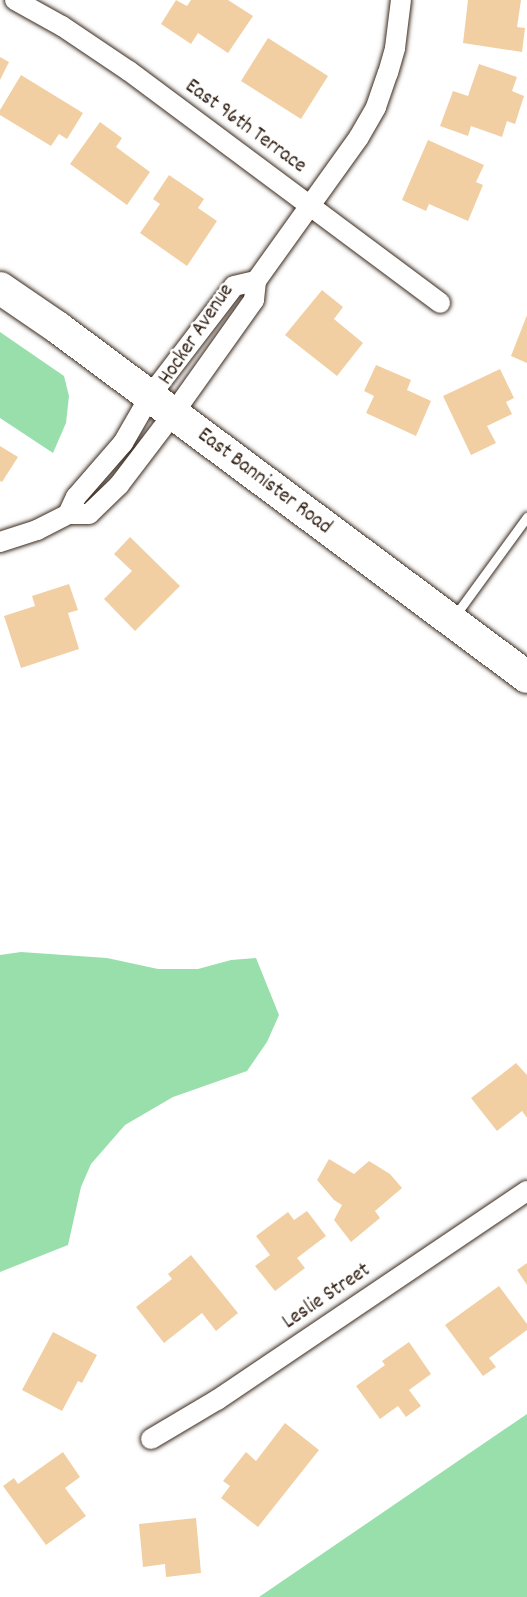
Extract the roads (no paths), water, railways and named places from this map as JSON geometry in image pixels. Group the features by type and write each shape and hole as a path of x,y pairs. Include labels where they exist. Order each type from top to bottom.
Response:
{"main road":[{"name":"East Bannister Road","path":"0,288 57,327 527,677"}],"street":[{"name":"East 96th Terrace","path":"15,0 62,26 129,71 440,303"},
{"name":"Hocker Avenue","path":"162,405 254,300 256,280 359,137 376,107 395,48 400,0"},
{"name":"Hocker Avenue","path":"162,405 234,286 256,280"},
{"path":"68,514 76,496 123,443 162,405"},
{"path":"0,542 38,530 68,514 88,514 120,485 162,405"},
{"name":"Leslie Street","path":"151,1439 218,1400 527,1191"}],"lane":[{"path":"451,621 527,517"}]}
